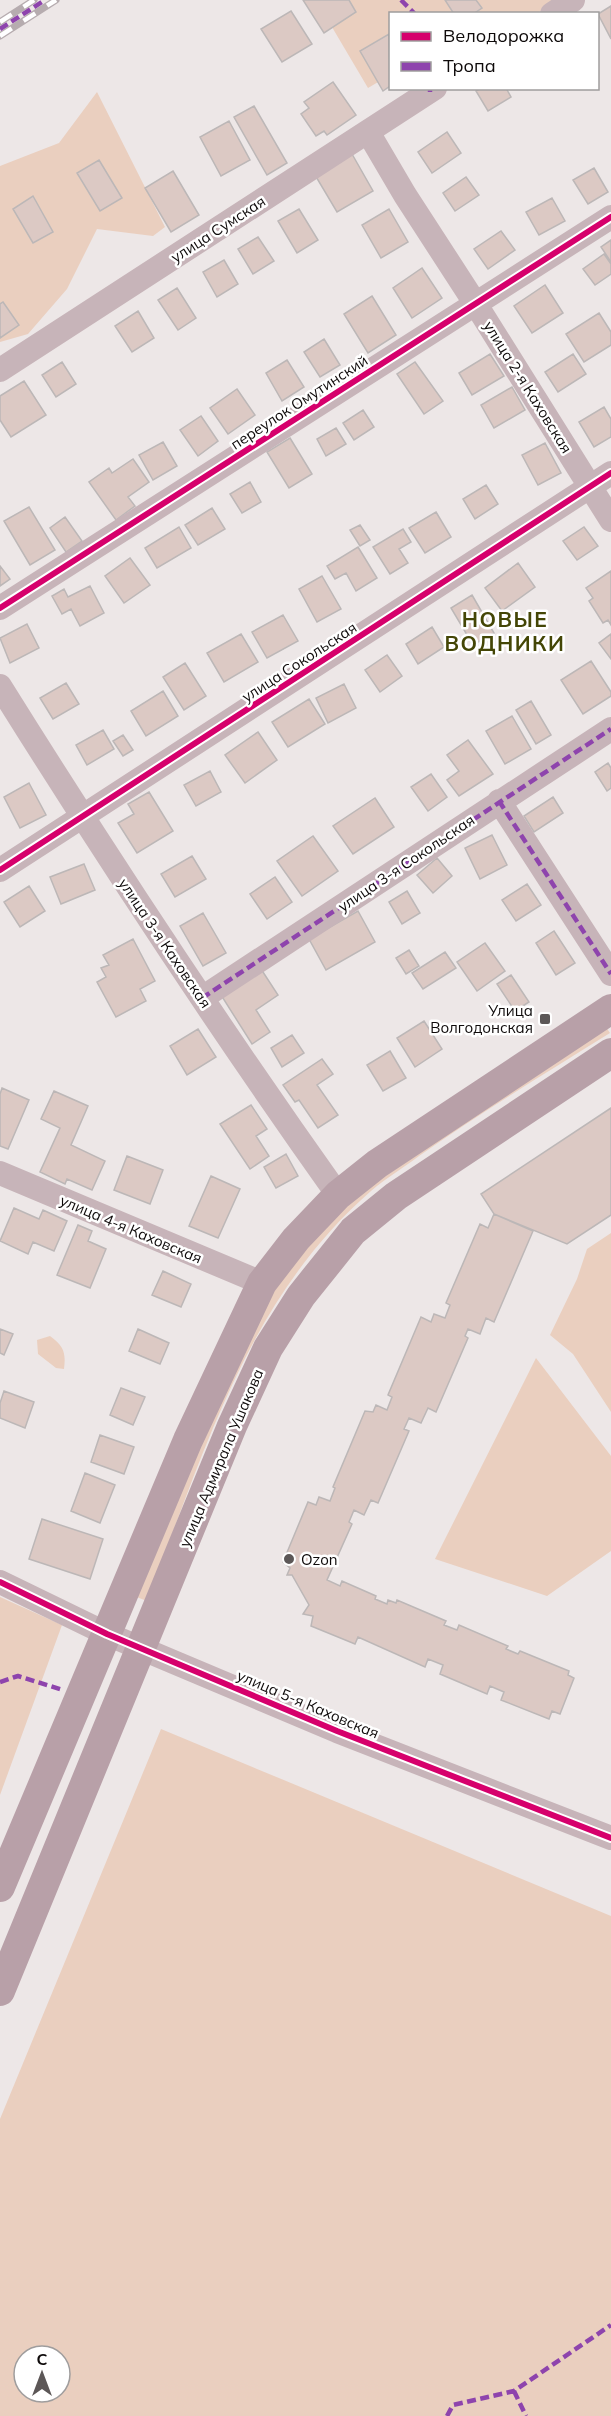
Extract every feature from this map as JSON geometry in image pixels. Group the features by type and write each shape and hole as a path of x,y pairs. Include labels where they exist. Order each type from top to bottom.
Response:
{"main road":[{"path":"0,1887 188,1440 262,1283 296,1239 338,1196 377,1164 611,1009"},
{"name":"улица Адмирала Ушакова","path":"0,1991 232,1426 268,1348 301,1296 353,1231 396,1196 611,1053"}],"street":[{"path":"555,12 573,0"},
{"name":"улица Сумская","path":"0,370 432,90"},
{"name":"улица 2-я Каховская","path":"368,132 405,195 476,303 611,520"},
{"name":"переулок Омутинский","path":"0,608 611,217"},
{"name":"улица Сокольская","path":"0,870 83,819 611,473"},
{"name":"улица 3-я Каховская","path":"0,686 83,819 338,1196"},
{"name":"улица 3-я Сокольская","path":"202,998 611,729"},
{"path":"499,801 611,974"},
{"name":"улица 4-я Каховская","path":"0,1173 262,1283"},
{"name":"улица 5-я Каховская","path":"0,1582 107,1634 337,1731 611,1838"}],"shaded area":[{"path":"316,0 553,0 539,12 389,12 389,76 368,88"},
{"path":"97,92 165,227 153,236 97,229 67,289 28,334 0,342 0,166 59,143"},
{"path":"606,1027 610,1033 466,1124 383,1182 328,1234 292,1280 261,1329 210,1435 147,1601 134,1596 256,1316 296,1259 329,1223 366,1189"},
{"path":"611,1233 611,1412 573,1354 550,1335 577,1279 587,1249"},
{"path":"50,1336 63,1350 64,1369 56,1368 38,1354 37,1340"},
{"path":"536,1358 611,1456 611,1551 547,1596 435,1559"},
{"path":"0,1597 62,1625 0,1795"},
{"path":"161,1729 611,1916 611,2416 0,2416 0,2119"}],"building":[{"path":"303,0 349,0 356,12 324,33"},
{"path":"445,0 476,0 482,8 476,12 453,12"},
{"path":"611,6 611,39 599,16 599,13"},
{"path":"291,11 312,44 282,62 261,29"},
{"path":"389,34 389,87 383,91 360,51"},
{"path":"333,82 356,115 327,135 324,131 316,136 301,114 309,108 304,102"},
{"path":"507,90 511,97 488,111 476,91"},
{"path":"254,106 287,163 267,175 234,117"},
{"path":"229,121 250,160 221,176 200,137"},
{"path":"447,132 461,153 432,173 418,152"},
{"path":"352,154 373,191 337,212 315,175"},
{"path":"99,160 122,198 100,211 77,173"},
{"path":"594,168 608,192 588,204 573,180"},
{"path":"173,171 199,215 171,232 145,188"},
{"path":"466,177 479,195 455,211 443,193"},
{"path":"33,196 53,232 33,243 13,209"},
{"path":"552,198 565,221 539,235 526,212"},
{"path":"299,209 318,240 297,253 278,221"},
{"path":"389,209 408,242 381,258 362,225"},
{"path":"501,231 515,250 488,269 474,249"},
{"path":"258,237 274,261 253,274 238,249"},
{"path":"611,240 611,262 601,247"},
{"path":"604,254 611,264 611,274 595,285 583,269"},
{"path":"224,260 238,284 217,297 203,272"},
{"path":"422,268 442,298 412,318 393,288"},
{"path":"545,285 563,313 532,333 514,306"},
{"path":"177,288 196,318 178,330 158,300"},
{"path":"372,296 396,335 368,353 344,314"},
{"path":"3,302 19,325 0,338 0,304"},
{"path":"138,311 154,338 132,352 115,326"},
{"path":"599,313 611,332 611,345 584,362 566,334"},
{"path":"324,339 340,365 320,377 304,352"},
{"path":"490,354 504,376 472,395 459,373"},
{"path":"573,354 586,374 558,392 545,372"},
{"path":"287,360 304,387 282,401 266,373"},
{"path":"62,362 76,384 56,397 42,375"},
{"path":"415,362 443,401 424,414 397,374"},
{"path":"24,381 46,415 11,437 0,420 0,396"},
{"path":"512,387 525,410 494,428 481,405"},
{"path":"237,389 255,415 228,434 210,408"},
{"path":"604,407 611,419 611,437 594,447 579,422"},
{"path":"363,410 374,427 354,440 343,423"},
{"path":"201,416 218,441 198,456 180,430"},
{"path":"336,428 346,444 326,456 317,439"},
{"path":"290,438 312,474 289,488 267,452"},
{"path":"163,442 177,466 153,480 139,455"},
{"path":"545,443 561,473 538,485 522,455"},
{"path":"133,459 149,482 128,497 135,506 116,520 89,482 109,468 112,473"},
{"path":"250,482 261,502 242,513 230,494"},
{"path":"486,485 498,504 475,519 463,499"},
{"path":"29,507 55,550 30,565 4,521"},
{"path":"212,508 225,529 198,545 185,525"},
{"path":"436,512 451,537 425,553 409,528"},
{"path":"65,517 82,541 66,552 50,528"},
{"path":"360,525 370,540 360,546 350,530"},
{"path":"179,527 191,548 157,568 145,548"},
{"path":"584,527 598,546 577,560 563,541"},
{"path":"403,529 411,542 399,549 408,563 390,574 373,547"},
{"path":"358,547 377,578 356,591 346,573 335,579 327,566"},
{"path":"130,558 150,585 124,603 105,576"},
{"path":"518,563 535,587 502,611 485,588"},
{"path":"0,566 10,579 0,586"},
{"path":"611,571 611,625 608,620 603,623 589,601 593,598 586,588"},
{"path":"322,576 341,609 317,622 299,589"},
{"path":"90,586 104,613 80,626 71,609 62,614 52,596 64,589 68,597"},
{"path":"472,595 494,633 473,645 451,608"},
{"path":"283,615 298,641 267,658 252,632"},
{"path":"27,624 39,648 10,663 0,638"},
{"path":"432,627 444,647 418,664 406,644"},
{"path":"241,634 258,662 224,682 207,653"},
{"path":"611,634 611,659 599,643"},
{"path":"387,655 402,676 380,692 365,670"},
{"path":"591,661 611,692 611,696 583,714 561,680"},
{"path":"185,663 206,696 184,710 163,677"},
{"path":"66,683 79,704 53,719 40,698"},
{"path":"344,684 356,708 328,723 316,698"},
{"path":"163,691 178,716 146,736 131,711"},
{"path":"309,699 325,724 288,747 272,722"},
{"path":"531,701 551,735 536,744 516,710"},
{"path":"512,716 531,749 505,764 486,731"},
{"path":"103,730 114,749 87,765 76,745"},
{"path":"258,732 277,760 245,783 225,755"},
{"path":"123,735 133,750 123,756 113,741"},
{"path":"468,740 493,774 459,796 447,780 459,771 447,755"},
{"path":"608,763 611,768 611,788 607,791 595,772"},
{"path":"210,771 221,792 196,806 184,785"},
{"path":"431,774 447,797 428,811 411,787"},
{"path":"29,783 46,815 20,828 4,797"},
{"path":"149,792 173,831 137,853 118,823 134,814 128,804"},
{"path":"553,797 563,813 534,832 524,816"},
{"path":"375,798 394,827 353,854 333,826"},
{"path":"492,835 507,865 480,879 465,848"},
{"path":"313,836 338,871 302,896 277,861"},
{"path":"192,856 206,879 175,897 161,874"},
{"path":"437,858 452,876 433,893 417,875"},
{"path":"84,864 95,890 61,904 50,877"},
{"path":"275,877 292,902 267,919 250,894"},
{"path":"527,884 541,905 516,921 502,900"},
{"path":"29,886 45,911 20,927 4,902"},
{"path":"407,891 420,913 402,924 389,902"},
{"path":"358,911 375,942 326,970 309,939"},
{"path":"203,913 226,953 203,966 180,926"},
{"path":"554,931 575,963 556,975 536,943"},
{"path":"133,939 155,981 140,989 146,1001 116,1017 97,982 106,977 101,968 109,965 103,955"},
{"path":"485,943 505,971 477,991 457,962"},
{"path":"409,950 419,966 406,974 396,958"},
{"path":"445,952 456,968 423,989 412,973"},
{"path":"261,969 278,995 256,1010 270,1032 252,1044 221,995"},
{"path":"511,975 529,1002 515,1011 497,984"},
{"path":"424,1021 442,1049 415,1067 397,1038"},
{"path":"198,1029 216,1057 187,1075 170,1046"},
{"path":"292,1035 304,1053 282,1067 271,1048"},
{"path":"390,1051 406,1078 383,1091 367,1065"},
{"path":"322,1059 333,1074 317,1085 338,1115 318,1128 299,1100 295,1102 283,1085"},
{"path":"2,1088 29,1100 8,1149 0,1146"},
{"path":"54,1091 88,1106 71,1145 105,1161 92,1190 67,1179 65,1184 40,1172 60,1128 41,1119"},
{"path":"251,1105 267,1129 256,1136 269,1156 250,1169 220,1124"},
{"path":"611,1108 611,1215 567,1244 494,1214 481,1194"},
{"path":"286,1154 298,1176 276,1188 264,1167"},
{"path":"127,1156 163,1170 150,1204 114,1190"},
{"path":"211,1176 240,1189 218,1238 189,1226"},
{"path":"14,1208 39,1219 43,1210 67,1221 54,1251 33,1242 28,1254 0,1241"},
{"path":"494,1214 533,1231 494,1322 486,1318 480,1334 468,1329 465,1336 468,1338 436,1412 428,1408 421,1423 409,1418 404,1429 409,1431 378,1503 371,1500 364,1515 354,1510 349,1522 352,1524 327,1580 340,1586 342,1581 376,1596 375,1599 387,1604 388,1600 396,1603 397,1600 446,1621 444,1625 457,1630 459,1625 508,1646 506,1649 518,1654 520,1651 569,1671 568,1675 574,1678 560,1714 552,1711 549,1719 501,1700 504,1692 490,1686 487,1694 440,1674 443,1665 428,1659 425,1667 358,1637 355,1644 311,1626 313,1616 303,1614 309,1605 292,1575 287,1575 290,1568 283,1562 308,1502 316,1505 319,1497 330,1501 335,1488 333,1487 365,1411 373,1412 376,1405 387,1410 392,1397 388,1395 421,1317 431,1322 434,1314 445,1318 450,1305 446,1303 480,1224 488,1228"},
{"path":"78,1225 92,1231 88,1241 106,1249 90,1288 57,1275"},
{"path":"163,1271 191,1284 181,1307 152,1295"},
{"path":"0,1329 13,1334 4,1355 0,1353"},
{"path":"138,1329 169,1343 160,1364 129,1351"},
{"path":"121,1388 145,1397 133,1425 110,1415"},
{"path":"4,1391 34,1402 25,1428 0,1418 0,1403"},
{"path":"100,1435 134,1447 124,1474 91,1462"},
{"path":"85,1473 115,1485 100,1523 71,1511"},
{"path":"42,1519 103,1539 90,1579 29,1559"}],"railway":[{"path":"0,22 34,0"},
{"path":"0,36 56,0"}],"marked path":[{"path":"0,29 45,0"},
{"path":"401,0 413,12"},
{"path":"202,998 611,729"},
{"path":"499,801 611,974"},
{"path":"0,1682 18,1676 63,1690"},
{"path":"447,2416 453,2405 514,2391 611,2325"},
{"path":"514,2391 526,2416"}],"cycle path":[{"path":"0,608 611,217"},
{"path":"0,870 611,473"},
{"path":"0,1582 107,1634 337,1731 611,1838"}],"place":[{"name":"Улица Волгодонская","path":"545,1019"},
{"name":"Ozon","path":"289,1559"}],"district":[{"name":"НОВЫЕ ВОДНИКИ","path":"505,631"}]}
